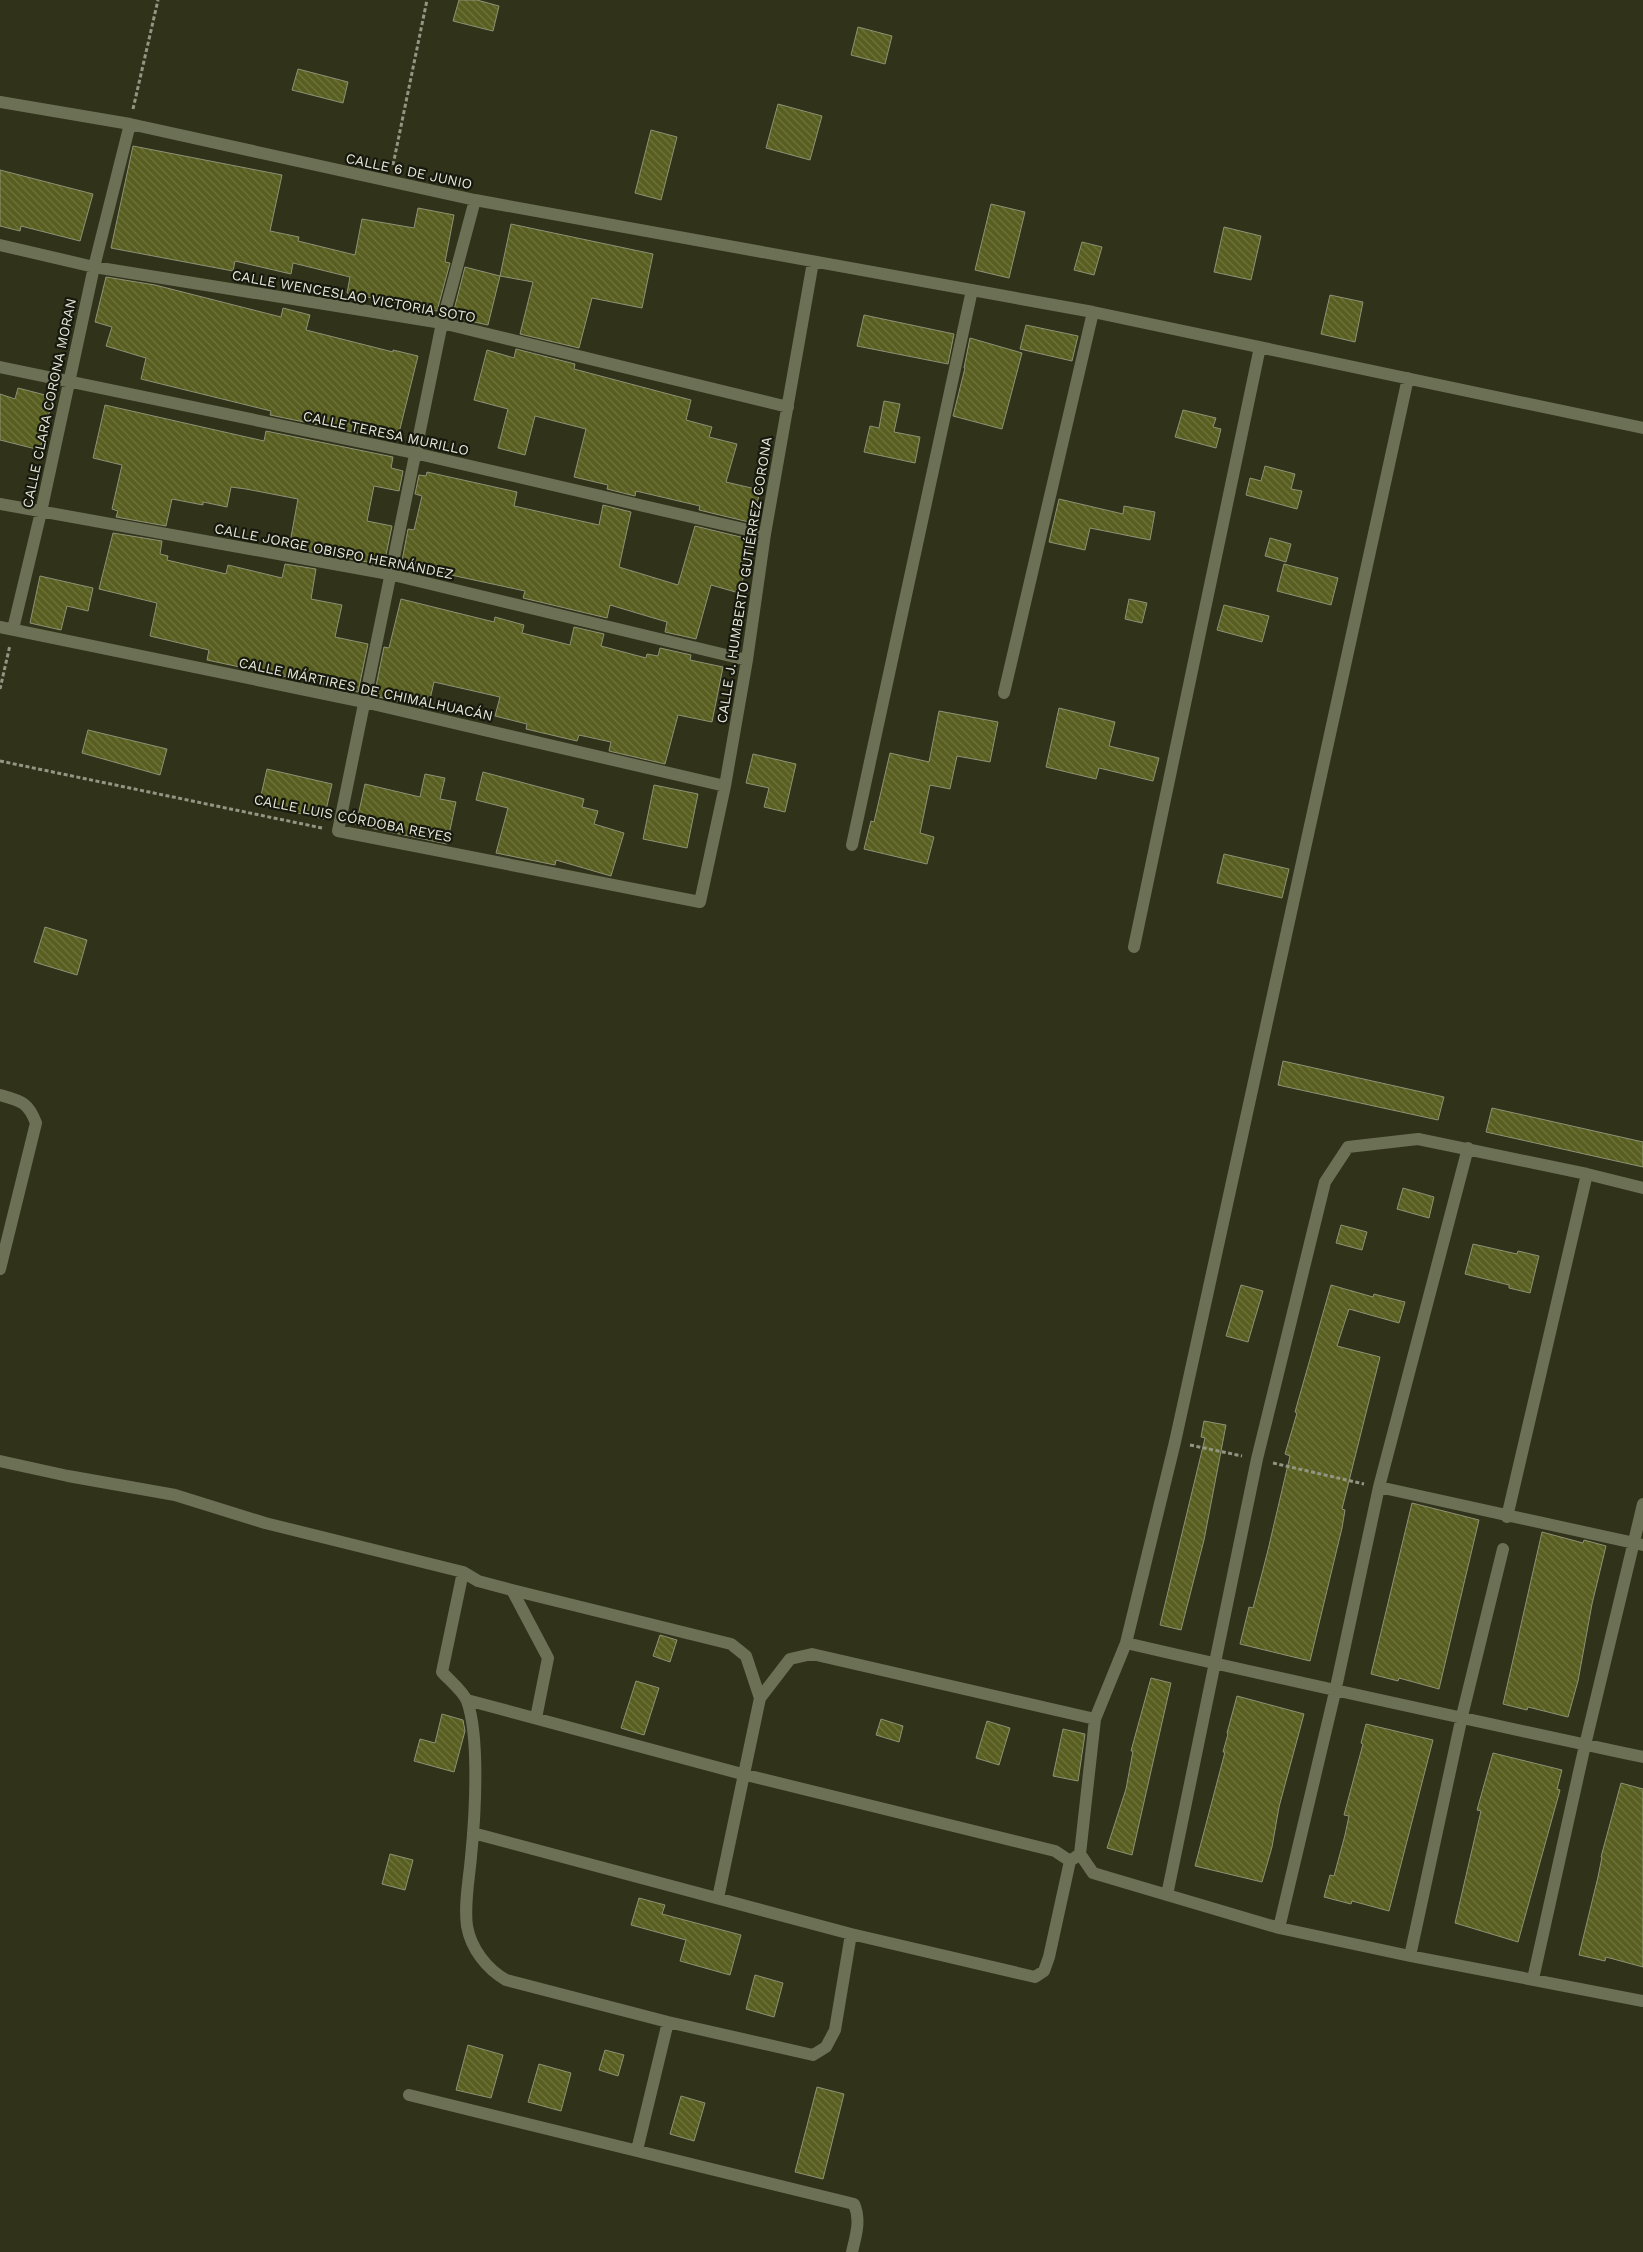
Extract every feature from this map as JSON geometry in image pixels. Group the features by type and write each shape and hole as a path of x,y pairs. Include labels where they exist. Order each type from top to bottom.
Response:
{"street":[{"name":"CALLE 6 DE JUNIO","path":"0,102 130,124 389,183 475,200 1093,312 1643,428"},
{"name":"CALLE CLARA CORONA MORAN","path":"13,629 41,512 94,267 130,124"},
{"path":"338,831 389,574 442,323 475,200"},
{"name":"CALLE WENCESLAO VICTORIA SOTO","path":"0,245 94,267 442,323 788,407"},
{"name":"CALLE J. HUMBERTO GUTIÉRREZ CORONA","path":"700,902 725,786 747,660 765,534 813,262"},
{"path":"852,845 972,290"},
{"path":"1004,694 1093,312"},
{"path":"1134,947 1260,347"},
{"name":"CALLE TERESA MURILLO","path":"0,367 414,453 765,534"},
{"path":"474,1833 851,1934 1035,1977 1044,1971 1075,1858 1095,1719 1126,1643 1175,1442 1408,378"},
{"name":"CALLE JORGE OBISPO HERNÁNDEZ","path":"0,504 389,574 747,660"},
{"name":"CALLE MÁRTIRES DE CHIMALHUACÁN","path":"0,627 364,702 725,786"},
{"name":"CALLE LUIS CÓRDOBA REYES","path":"338,831 700,902"},
{"path":"0,1095 20,1100 31,1109 36,1123 0,1269"},
{"path":"1167,1895 1257,1459 1325,1182 1348,1147 1418,1139 1468,1148 1643,1188"},
{"path":"1279,1928 1335,1692 1380,1487 1468,1148"},
{"path":"1507,1516 1587,1174"},
{"path":"0,1461 68,1476 175,1495 265,1523 463,1572 478,1581 731,1644 746,1656 760,1698"},
{"path":"1380,1487 1638,1543"},
{"path":"1533,1978 1585,1745 1638,1543 1643,1504"},
{"path":"1410,1956 1462,1716 1503,1549"},
{"path":"463,1572 442,1672 467,1700 474,1742 474,1833 467,1897 468,1927 477,1952 492,1972 506,1980 668,2022 813,2056 826,2046 835,2030 851,1934"},
{"path":"512,1590 548,1658 536,1718"},
{"path":"1126,1643 1335,1692 1462,1716 1643,1757"},
{"path":"718,1898 742,1774 760,1698 790,1658 812,1654 1095,1719"},
{"path":"467,1700 742,1774 1055,1851 1075,1858 1093,1873 1279,1928 1410,1956 1533,1978 1643,2001"},
{"path":"637,2150 668,2022"},
{"path":"409,2096 854,2204 858,2214 858,2222 852,2252"}],"path":[{"path":"130,124 158,0"},
{"path":"389,183 426,0"},
{"path":"0,689 13,629"},
{"name":"CALLE LUIS CÓRDOBA REYES","path":"0,761 338,831"},
{"path":"1175,1442 1380,1487"}],"building":[{"path":"459,0 477,0 499,6 493,31 453,21"},
{"path":"858,27 892,36 885,64 851,55"},
{"path":"298,69 348,82 343,103 292,90"},
{"path":"778,104 822,116 810,160 766,148"},
{"path":"651,130 677,137 661,200 635,193"},
{"path":"133,146 282,175 270,231 299,237 298,241 355,255 362,219 414,228 418,208 454,215 445,262 450,263 437,311 347,293 350,277 293,263 291,274 235,261 233,271 111,248"},
{"path":"0,170 93,194 80,241 21,226 20,231 0,226"},
{"path":"991,204 1025,212 1009,278 975,270"},
{"path":"511,224 653,254 642,308 592,298 579,348 520,334 533,282 500,276"},
{"path":"1224,227 1261,236 1251,280 1214,272"},
{"path":"1082,242 1102,247 1094,275 1074,270"},
{"path":"465,267 500,276 488,325 456,318 457,314 453,314"},
{"path":"106,277 155,285 281,317 283,308 310,315 306,330 393,352 393,350 418,356 397,441 270,415 271,411 141,379 146,358 106,346 112,327 95,322"},
{"path":"1330,295 1363,302 1355,342 1321,334"},
{"path":"864,315 954,334 948,364 857,346"},
{"path":"1026,325 1078,336 1072,361 1020,349"},
{"path":"970,338 1022,353 1002,429 953,416 965,368"},
{"path":"516,349 575,364 574,369 691,400 686,420 712,427 709,437 737,444 726,482 760,490 753,523 699,510 700,506 636,491 635,496 607,489 608,485 574,477 586,429 535,416 525,455 498,448 508,409 474,400 487,350 514,358"},
{"path":"18,388 53,397 40,450 0,440 0,394 15,399"},
{"path":"884,401 900,404 894,432 920,437 915,463 864,452 870,426 879,428"},
{"path":"105,405 264,441 266,431 393,457 391,468 403,471 399,491 374,486 367,521 392,526 384,565 289,548 298,499 246,489 231,487 227,507 172,499 166,526 116,517 118,511 112,509 122,465 93,458"},
{"path":"1183,410 1216,418 1213,427 1221,429 1216,448 1175,437"},
{"path":"1265,466 1295,474 1291,489 1302,491 1297,509 1246,495 1250,478 1261,481"},
{"path":"427,472 517,492 514,506 599,525 603,505 631,512 619,567 678,585 695,526 749,539 753,542 739,593 711,585 696,639 665,632 667,622 610,605 607,618 523,598 525,591 437,572 438,569 402,561 408,529 414,530 422,496 415,494 419,475 426,476"},
{"path":"1059,499 1123,514 1124,506 1155,512 1150,540 1090,528 1085,550 1049,542"},
{"path":"113,533 162,541 160,554 168,556 167,560 226,574 228,565 282,578 285,564 316,569 311,599 342,605 335,637 368,644 358,692 207,660 209,650 150,636 157,603 99,589"},
{"path":"1270,538 1291,544 1286,562 1265,556"},
{"path":"1284,564 1338,578 1331,605 1277,591"},
{"path":"40,576 93,588 88,611 67,606 61,630 30,623"},
{"path":"401,599 494,622 495,617 524,625 522,633 570,645 574,627 604,634 601,646 646,658 647,654 658,656 660,648 691,655 690,660 723,667 712,722 678,715 665,764 609,751 611,742 579,735 577,741 526,729 527,724 495,716 500,697 434,682 428,708 374,696 384,647 389,648"},
{"path":"1129,599 1147,603 1142,623 1125,619"},
{"path":"1224,605 1269,616 1262,642 1217,630"},
{"path":"1059,708 1115,722 1109,746 1159,758 1153,781 1099,768 1096,779 1046,767"},
{"path":"939,711 998,722 990,762 957,756 950,789 930,785 920,833 934,837 927,864 864,849 871,821 874,822 890,753 929,762"},
{"path":"88,730 167,749 160,775 82,753"},
{"path":"753,754 796,764 785,812 764,807 769,788 746,783"},
{"path":"267,769 332,784 324,819 259,804"},
{"path":"483,772 584,799 582,807 598,811 594,824 624,833 611,876 556,860 555,865 496,853 508,808 476,800"},
{"path":"425,774 445,778 440,799 456,802 447,844 356,825 365,784 420,797"},
{"path":"654,785 698,794 687,848 643,839"},
{"path":"1224,854 1289,869 1282,898 1217,883"},
{"path":"45,927 87,940 77,975 34,962"},
{"path":"1283,1061 1444,1097 1438,1120 1278,1085"},
{"path":"1492,1108 1643,1142 1643,1167 1486,1132"},
{"path":"1403,1188 1434,1197 1429,1218 1397,1209"},
{"path":"1341,1225 1367,1232 1362,1250 1336,1243"},
{"path":"1473,1244 1517,1254 1518,1251 1539,1256 1530,1293 1509,1288 1509,1285 1465,1274"},
{"path":"1241,1285 1263,1291 1248,1342 1226,1336"},
{"path":"1331,1285 1373,1297 1374,1294 1405,1302 1399,1323 1349,1309 1337,1346 1380,1357 1342,1509 1345,1510 1342,1528 1310,1661 1240,1644 1249,1607 1253,1608 1268,1550 1290,1456 1285,1454"},
{"path":"1204,1421 1226,1425 1204,1540 1181,1630 1160,1625 1205,1438 1201,1437"},
{"path":"1412,1503 1479,1520 1439,1689 1399,1678 1398,1681 1371,1674"},
{"path":"1542,1532 1583,1543 1584,1540 1606,1546 1592,1604 1578,1681 1568,1717 1528,1707 1527,1710 1503,1704"},
{"path":"660,1635 677,1640 670,1662 653,1656"},
{"path":"1151,1678 1171,1683 1132,1855 1107,1848 1126,1789 1133,1751 1131,1751"},
{"path":"636,1681 659,1688 644,1735 621,1728"},
{"path":"1237,1696 1304,1714 1279,1807 1272,1847 1262,1882 1195,1866 1225,1752 1223,1752 1227,1733"},
{"path":"442,1714 463,1720 465,1731 454,1772 414,1761 420,1739 435,1743"},
{"path":"881,1719 903,1726 899,1742 876,1735"},
{"path":"987,1721 1010,1728 999,1765 976,1758"},
{"path":"1366,1724 1433,1740 1389,1911 1352,1901 1351,1904 1324,1897 1330,1875 1334,1876 1345,1835 1349,1816 1344,1815 1363,1744 1361,1743"},
{"path":"1063,1729 1085,1734 1078,1781 1053,1776"},
{"path":"1493,1753 1562,1770 1557,1789 1560,1790 1518,1942 1455,1923 1481,1811 1477,1810"},
{"path":"1621,1783 1643,1789 1643,1967 1606,1957 1605,1961 1579,1955 1601,1857"},
{"path":"390,1854 413,1860 405,1890 382,1884"},
{"path":"639,1898 665,1905 662,1914 741,1935 730,1975 680,1961 686,1940 631,1925"},
{"path":"755,1975 783,1983 774,2017 746,2009"},
{"path":"468,2045 503,2055 491,2098 456,2090"},
{"path":"605,2050 624,2055 618,2076 599,2070"},
{"path":"539,2064 571,2073 561,2111 528,2102"},
{"path":"817,2087 844,2094 823,2179 795,2172"},
{"path":"681,2096 705,2103 694,2141 670,2134"}]}
